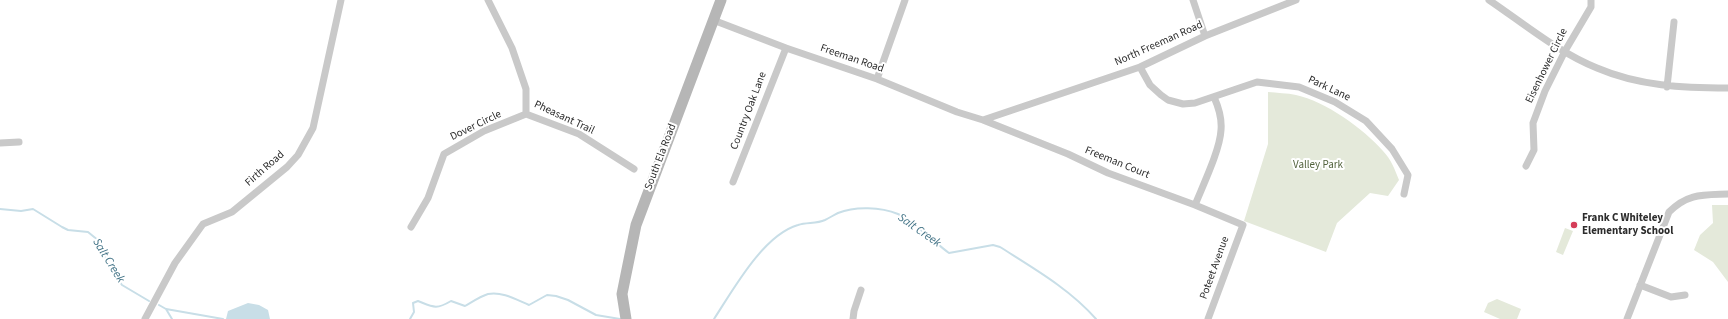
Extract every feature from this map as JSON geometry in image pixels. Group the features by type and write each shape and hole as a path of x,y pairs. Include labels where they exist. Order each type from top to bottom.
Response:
{"main road":[{"name":"South Ela Road","path":"626,319 622,294 636,225 721,0"}],"street":[{"name":"Firth Road","path":"145,319 175,263 203,224 232,212 286,167 298,155 313,128 341,0"},
{"name":"Pheasant Trail","path":"488,0 512,48 526,89 526,114 579,134 634,169"},
{"path":"877,79 905,0"},
{"path":"1193,0 1205,36"},
{"name":"North Freeman Road","path":"983,120 1140,68 1205,36 1296,0"},
{"path":"1489,0 1565,51 1596,68 1618,76 1667,87 1728,88"},
{"name":"Eisenhower Circle","path":"1526,166 1534,150 1533,123 1545,91 1565,51 1591,7 1591,0"},
{"name":"Freeman Road","path":"713,20 786,48 877,79 957,112 983,120"},
{"path":"1667,87 1674,22"},
{"name":"Country Oak Lane","path":"733,182 786,48"},
{"name":"Park Lane","path":"1140,68 1150,85 1168,100 1184,104 1195,103 1257,82 1298,87 1335,102 1366,121 1392,149 1408,175 1404,194"},
{"path":"1195,205 1220,140 1222,128 1214,97"},
{"name":"Dover Circle","path":"411,227 428,198 444,154 484,131 526,114"},
{"name":"Freeman Court","path":"983,120 1068,154 1108,173 1195,205 1243,225"},
{"path":"0,143 19,142"},
{"path":"1627,319 1665,220 1675,207 1683,200 1696,196 1728,194"},
{"name":"Poteet Avenue","path":"1208,319 1243,225"},
{"path":"1640,285 1671,297 1685,295"},
{"path":"853,319 861,290"}],"green space":[{"name":"Valley Park","path":"1268,92 1293,94 1307,98 1319,103 1355,125 1386,154 1399,180 1388,196 1370,193 1337,223 1326,252 1244,221 1268,144"},
{"path":"1712,205 1728,205 1728,282 1713,262 1694,250 1700,235 1713,223"},
{"path":"1565,228 1573,231 1563,255 1556,252"},
{"path":"1497,299 1521,309 1517,319 1500,319 1484,312 1488,303"}],"water":[{"path":"248,303 259,305 268,310 270,319 226,319 228,311"}],"waterway":[{"name":"Salt Creek","path":"714,319 750,265 761,251 773,240 785,231 798,225 815,223 825,220 838,213 860,208 884,210 904,217 949,253 993,245 1000,247 1063,289 1075,298 1096,319"},
{"name":"Salt Creek","path":"0,209 21,211 33,209 68,230 88,232 99,241 109,267 122,285 149,301"},
{"name":"Salt Creek","path":"410,319 414,312 413,303 418,301 434,307 442,306 451,301 465,306 482,296 493,293 509,296 529,305 547,295 556,296 568,300 596,315 620,319"},
{"name":"Salt Creek","path":"159,305 166,309 223,319"},
{"path":"166,309 172,319"}],"place":[{"name":"Frank C Whiteley Elementary School","path":"1574,225"}]}
